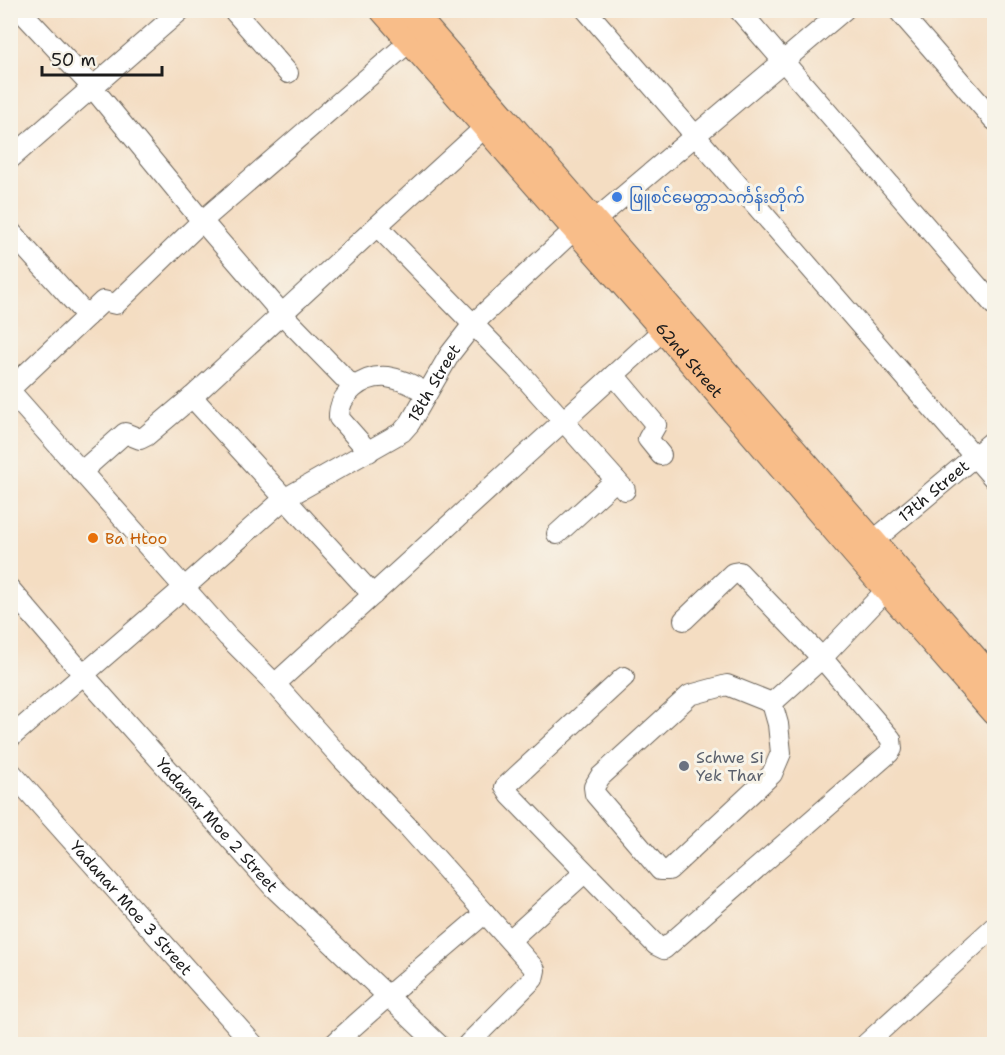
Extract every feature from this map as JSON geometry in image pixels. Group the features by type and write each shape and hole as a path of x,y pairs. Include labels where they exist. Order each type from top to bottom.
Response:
{"main road":[{"name":"62nd Street","path":"383,10 410,42 492,121 585,225 894,582 994,712"},
{"name":"62nd Street","path":"410,10 492,121"},
{"name":"62nd Street","path":"670,324 872,542 894,582 994,681"}],"street":[{"path":"20,10 92,87 283,315 353,387"},
{"path":"10,159 181,10"},
{"path":"233,10 288,73"},
{"path":"586,10 994,479"},
{"path":"739,10 994,305"},
{"name":"18th Street","path":"10,738 284,499 402,432 410,423 450,354 474,323 585,225 844,10"},
{"path":"898,10 994,120"},
{"path":"410,42 202,221 116,304 104,301 10,390 228,637 410,829 534,968 534,980 468,1044"},
{"path":"81,472 125,433 140,439 146,436 192,397 492,121"},
{"path":"377,226 474,323 620,485 557,534"},
{"path":"10,231 87,316"},
{"path":"275,684 670,324"},
{"path":"614,375 656,425 648,439 661,454"},
{"path":"369,452 339,418 341,401 353,387 368,380 389,377 408,382 426,393"},
{"path":"192,397 373,595"},
{"name":"17th Street","path":"872,542 994,440"},
{"path":"624,677 506,785 506,790 656,945 664,949 892,749 891,739 822,658 737,571 684,620"},
{"path":"772,703 822,658 894,582"},
{"name":"Yadanar Moe 2 Street","path":"10,589 274,888 438,1044"},
{"path":"727,685 772,703 778,724 781,753 772,774 669,870 660,870 595,794 594,787 600,777 690,695 727,685"},
{"name":"Yadanar Moe 3 Street","path":"10,771 253,1044"},
{"path":"510,940 585,873"},
{"path":"334,1044 485,913"},
{"path":"866,1044 994,927"}],"place":[{"name":"ဖြူစင်မေတ္တာသင်္ကန်းတိုက်","path":"617,197"},
{"name":"Ba Htoo","path":"93,538"},
{"name":"Schwe Si Yek Thar","path":"684,766"}]}
